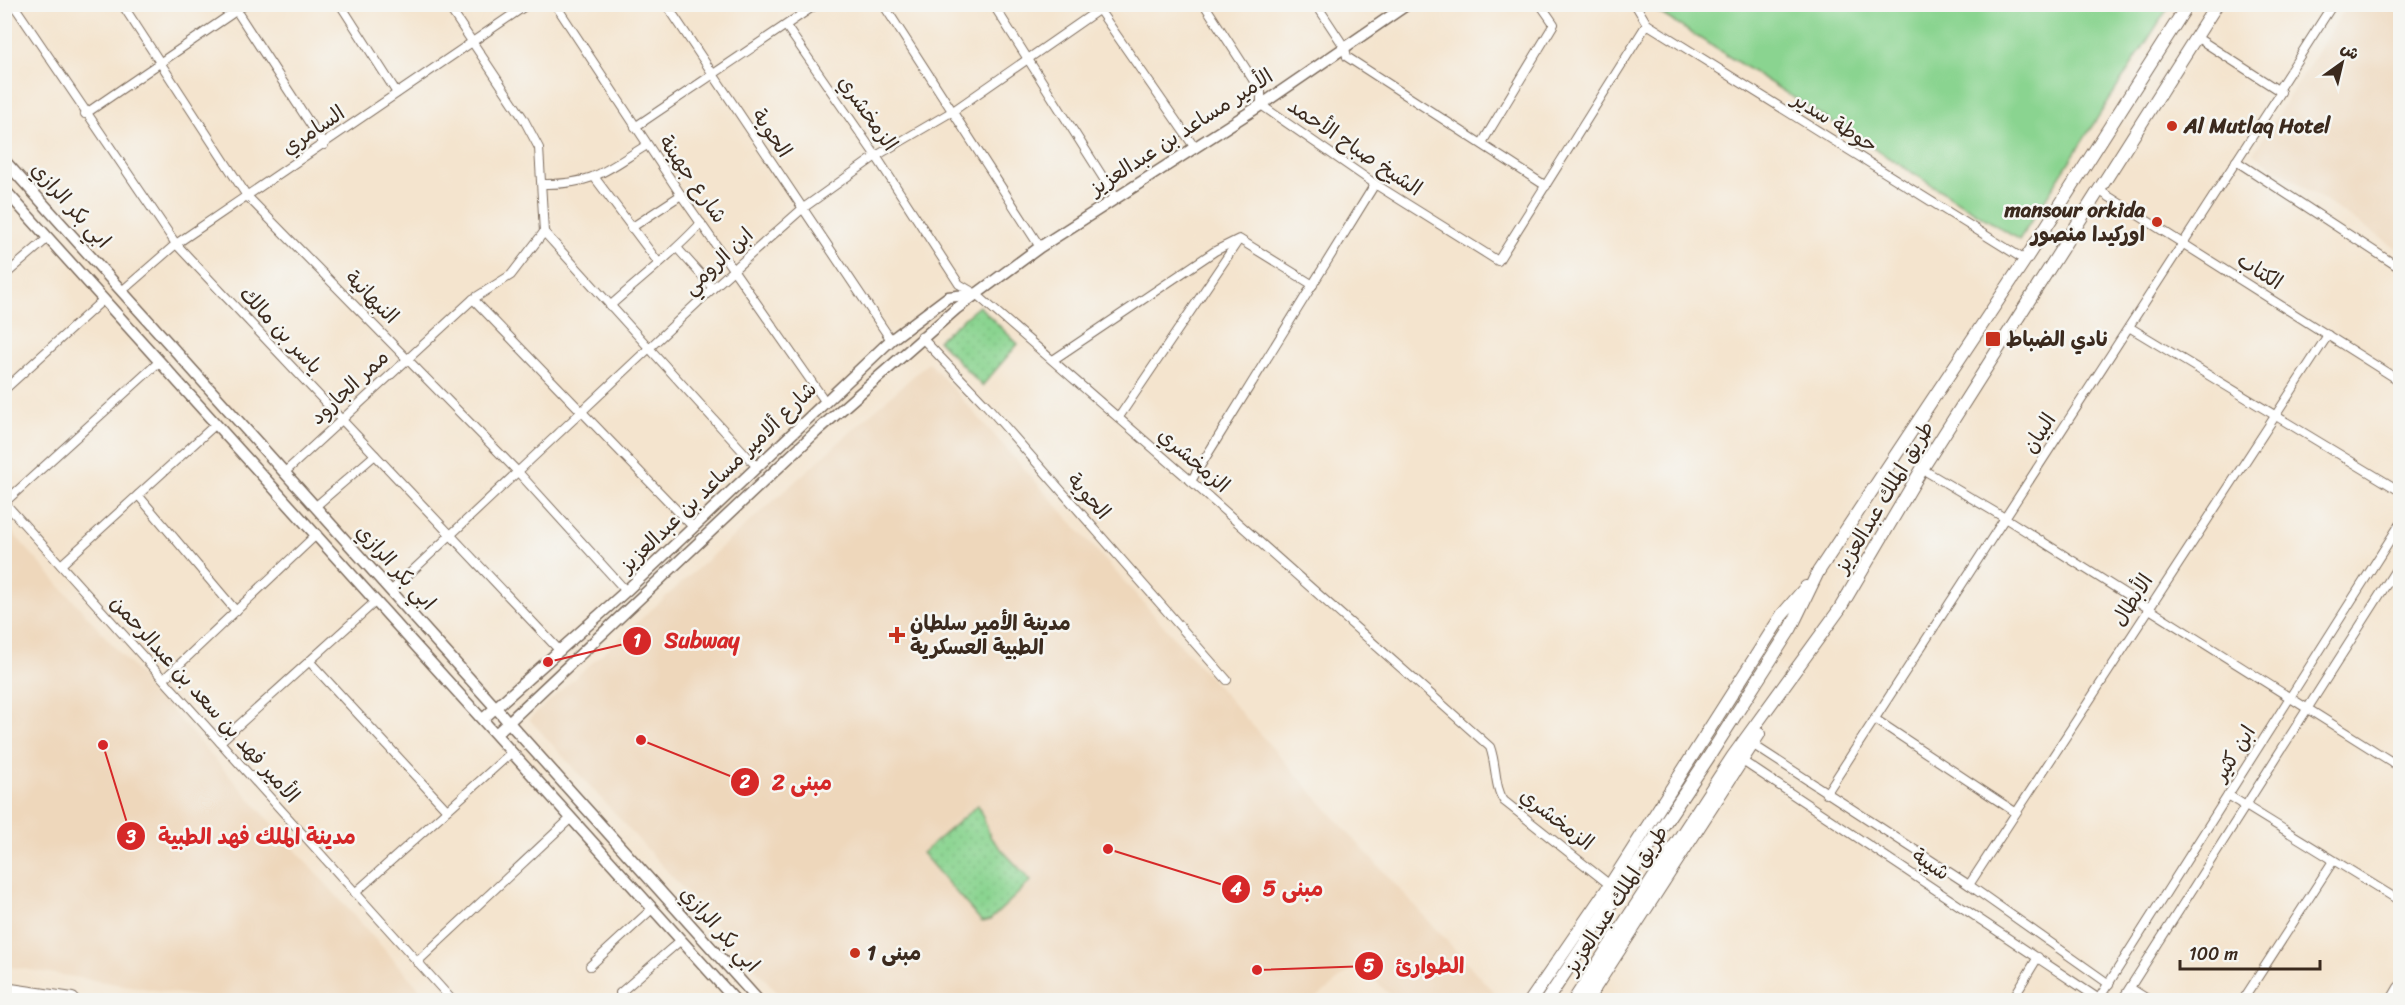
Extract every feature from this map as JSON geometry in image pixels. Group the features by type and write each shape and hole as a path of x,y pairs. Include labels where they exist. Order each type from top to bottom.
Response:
{"main road":[{"name":"طريق الملك عبدالعزيز","path":"1546,1000 1682,798 1791,628 1818,572 2025,260 2188,4"},
{"name":"طريق الملك عبدالعزيز","path":"1574,1000 1734,756 1839,610 1922,469 2217,4"},
{"path":"1531,1000 1610,885 1782,615 1818,572"},
{"path":"1587,1000 1839,610"},
{"path":"2392,1000 2400,988"},
{"path":"4,990 72,1000"}],"street":[{"name":"ياسر بن مالك","path":"13,4 85,114 176,244 560,651"},
{"name":"النبهانية","path":"122,4 247,196 519,474 626,591"},
{"path":"85,114 234,8 246,4"},
{"path":"340,4 397,93"},
{"path":"447,4 523,118 539,148 543,184 544,232 756,467"},
{"name":"السامري","path":"122,291 176,244 528,4"},
{"name":"شارع جهينة","path":"555,4 681,195 825,401"},
{"name":"الحوية","path":"666,4 711,75 891,340"},
{"path":"635,127 817,4"},
{"path":"883,4 1040,247"},
{"path":"993,4 1116,198"},
{"name":"ابن الرومي","path":"391,591 519,474 713,288 802,209 876,156 953,111 1029,60 1097,7 1107,4"},
{"name":"الشيخ صباح الأحمد","path":"1204,4 1261,92 1261,105 1375,184 1498,261 1546,186"},
{"path":"1316,4 1345,48 1347,57 1546,186 1647,24"},
{"name":"الأمير مساعد بن عبدالعزيز","path":"509,722 791,456 921,337 1040,247 1261,105 1408,4"},
{"path":"1482,143 1554,24 1540,4"},
{"name":"حوطة سدير","path":"1635,4 1647,24 2025,260"},
{"name":"البيان","path":"1826,794 2236,161 2332,4"},
{"path":"1097,7 1195,148"},
{"path":"234,8 324,145"},
{"name":"الزمخشري","path":"786,26 876,156 959,284 976,294 1119,417 1490,747 1497,773 1497,791 1504,801 1610,885"},
{"path":"2196,37 2279,91"},
{"path":"543,184 571,184 595,178 647,145"},
{"name":"ابي بكر الرازي","path":"4,160 758,1000"},
{"path":"2236,161 2400,268"},
{"path":"595,178 658,262"},
{"path":"1191,481 1375,184"},
{"name":"ابي بكر الرازي","path":"4,189 735,1000"},
{"name":"الكتاب","path":"2100,191 2400,381"},
{"path":"631,228 681,195"},
{"path":"610,306 658,262 678,249 701,223"},
{"name":"ممر الجارود","path":"285,472 473,299 511,274 544,232"},
{"path":"4,276 48,238"},
{"path":"1239,239 1313,285"},
{"path":"1053,360 1215,251 1239,239"},
{"path":"1119,417 1239,239"},
{"path":"678,249 713,288"},
{"name":"شارع ألامير مساعد بن عبدالعزيز","path":"483,719 626,591 891,340 948,297 976,294"},
{"path":"4,390 104,299"},
{"path":"473,299 693,527"},
{"path":"2129,327 2400,491"},
{"name":"الأبطال","path":"1969,885 2328,336"},
{"name":"الحوية","path":"921,337 987,406 1227,680"},
{"path":"5,502 160,361"},
{"path":"61,565 216,424"},
{"path":"780,446 788,448 791,456"},
{"path":"316,507 375,455"},
{"path":"1922,469 2005,518 2397,765 2400,750"},
{"path":"138,495 236,611"},
{"name":"الأمير فهد بن سعد بن عبدالرحمن","path":"5,502 452,1000"},
{"name":"ابن كثير","path":"2098,1000 2400,524"},
{"path":"164,679 316,534"},
{"name":"ابن كثير","path":"2122,1000 2400,563"},
{"path":"220,742 376,601"},
{"path":"309,661 447,810"},
{"path":"1875,719 2015,812"},
{"path":"496,734 509,722"},
{"name":"شيبة","path":"1752,744 1969,885 2109,984"},
{"path":"355,893 512,752"},
{"name":"شيبة","path":"1741,760 2038,957 2098,1000"},
{"path":"2228,795 2400,901"},
{"path":"417,962 571,818"},
{"path":"2243,1000 2333,861"},
{"path":"590,966 653,908"},
{"path":"620,998 681,940"},
{"path":"2012,1000 2038,957"},
{"path":"2130,988 2149,1000"}],"shaded area":[{"path":"2347,5 2400,5 2400,250 2253,154"},
{"name":"مدينة الأمير سلطان الطبية العسكرية","path":"929,362 1350,835 1501,1000 1395,1000 1358,964 1314,1000 784,1000 529,719"},
{"path":"5,524 429,1000 218,1000 5,966"}],"green space":[{"path":"2170,4 2019,240 1647,5"},
{"path":"979,306 1018,344 982,386 938,340"},
{"path":"978,805 991,838 1031,881 990,920 982,922 922,853"}],"place":[{"name":"Al Mutlaq Hotel","path":"2172,126"},
{"name":"mansour orkida اوركيدا منصور","path":"2157,222"},
{"name":"نادي الضباط","path":"1993,339"},
{"name":"مدينة الأمير سلطان الطبية العسكرية","path":"897,635"},
{"name":"Subway","path":"548,662"},
{"name":"مبنى 2","path":"641,740"},
{"name":"مدينة الملك فهد الطبية","path":"103,745"},
{"name":"مبنى 5","path":"1108,849"},
{"name":"مبنى 1","path":"855,953"},
{"name":"الطوارئ","path":"1257,970"}]}
